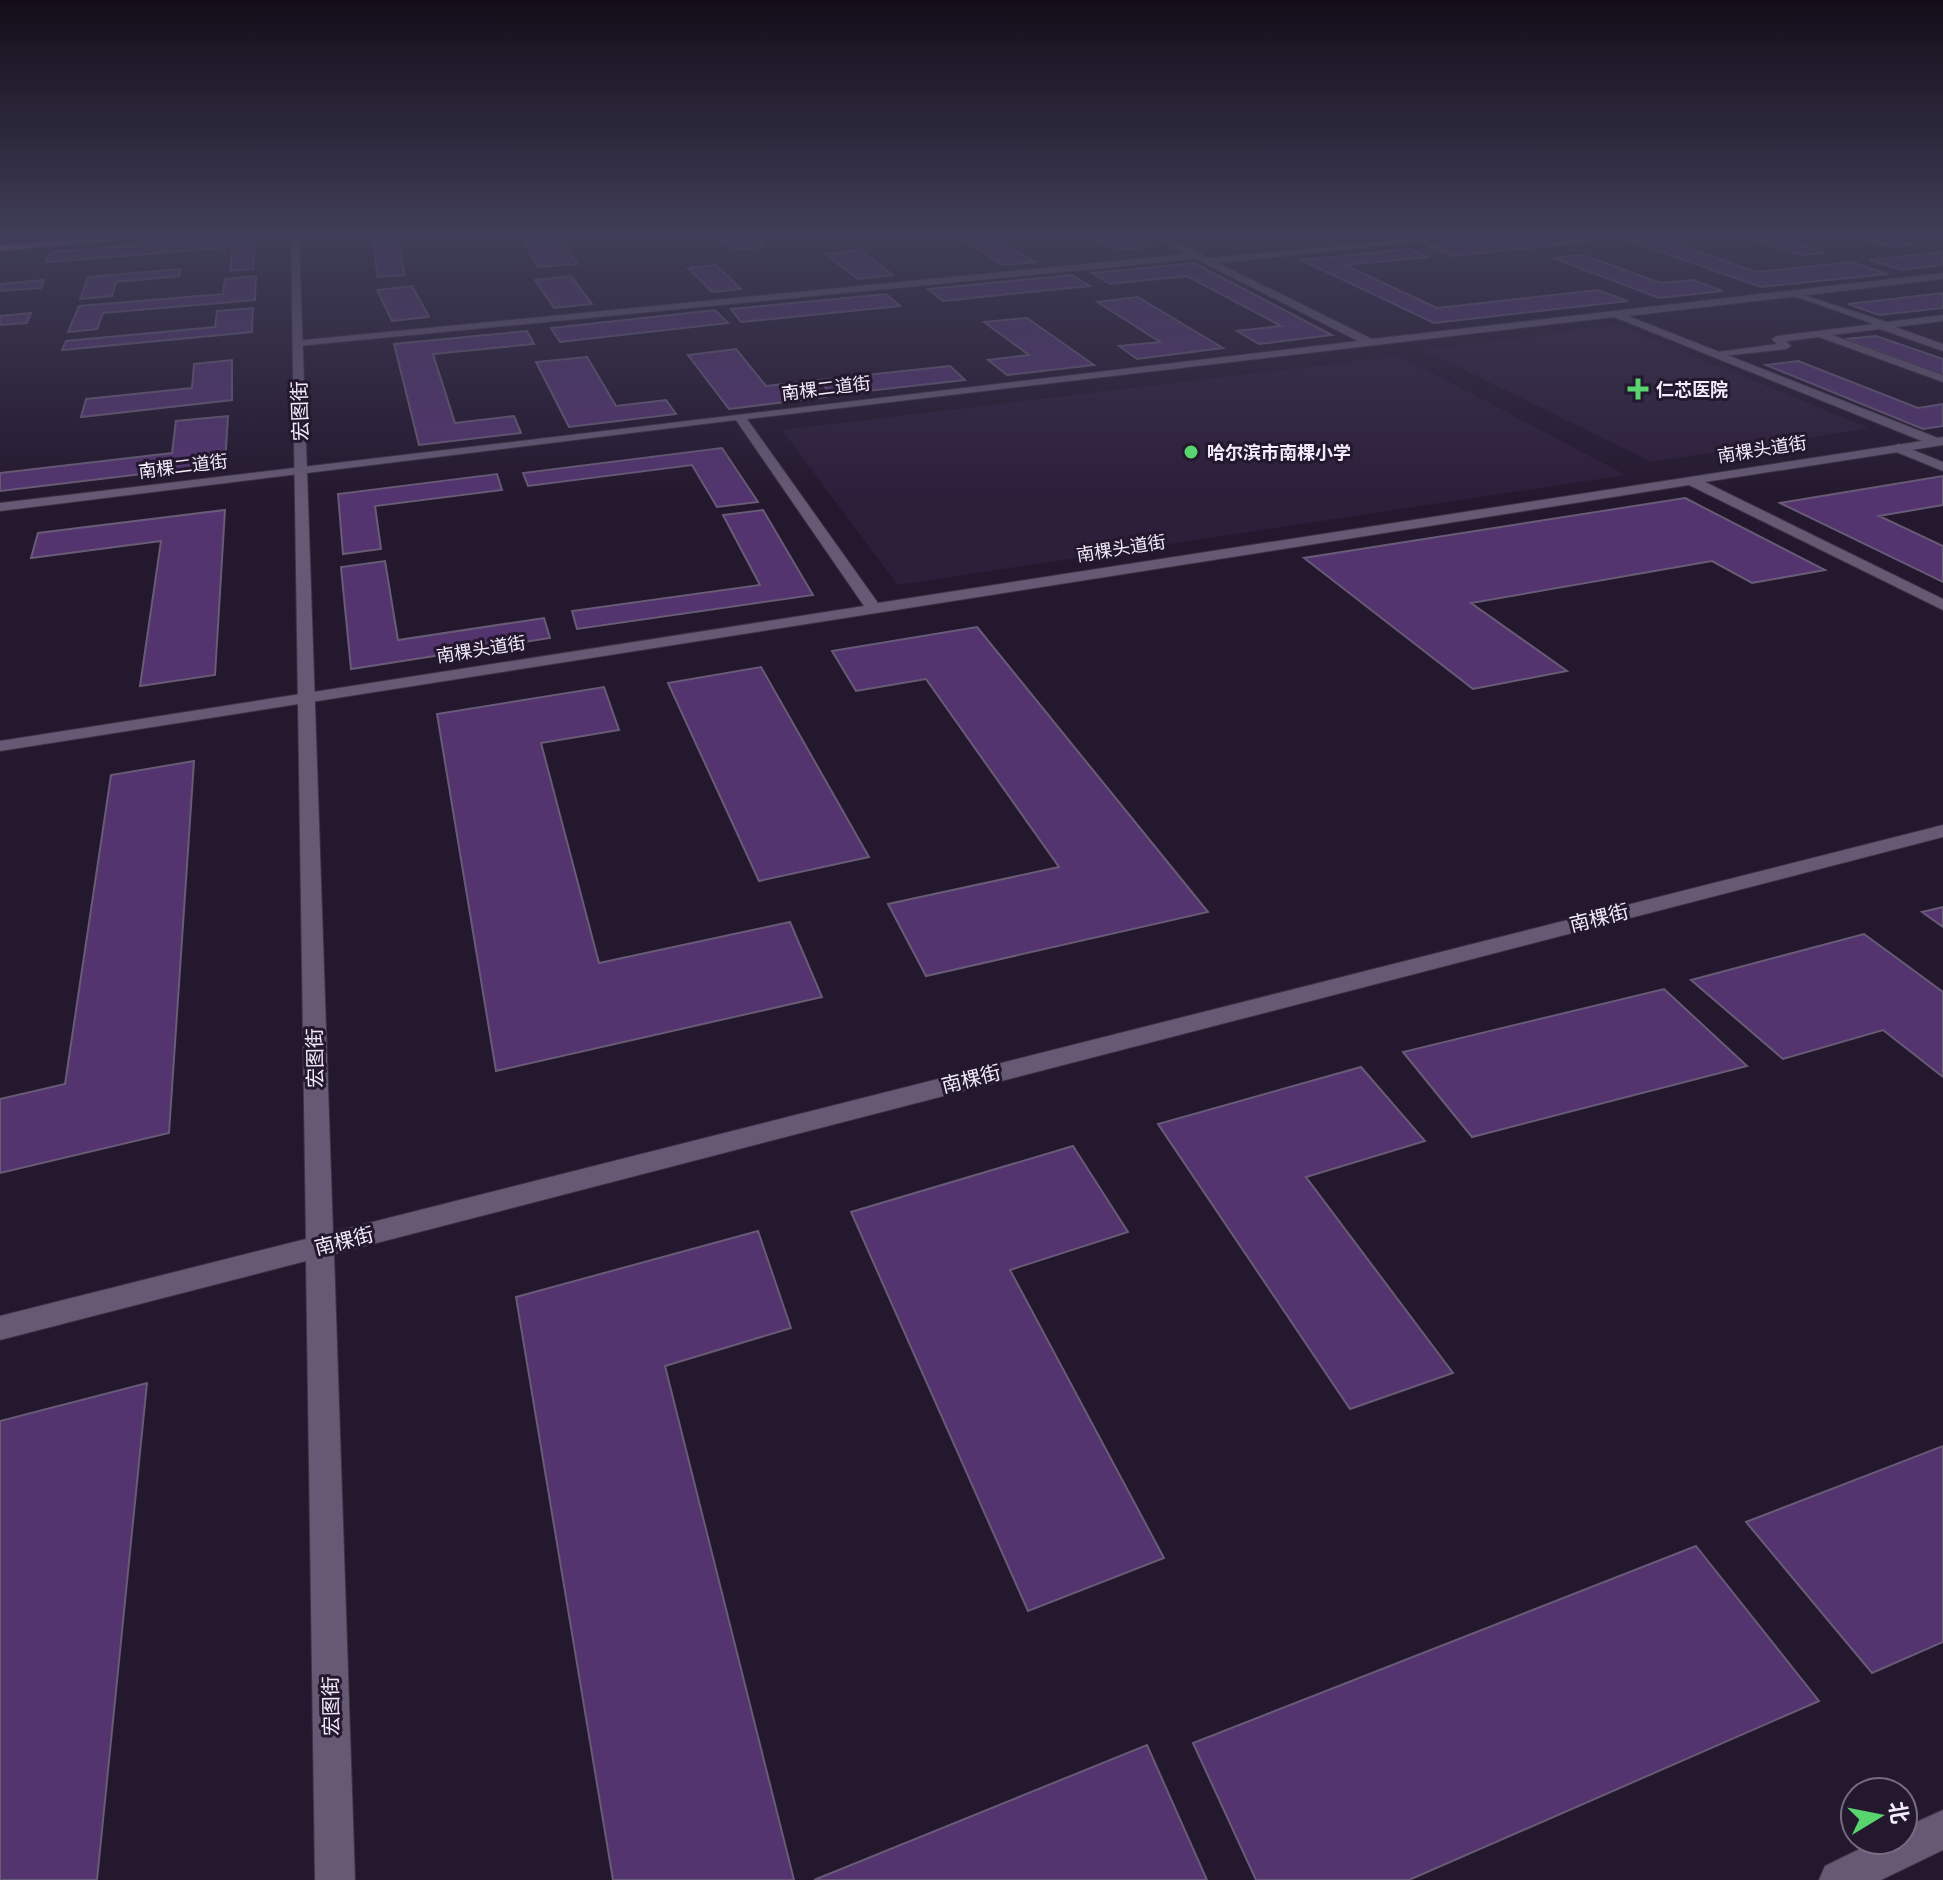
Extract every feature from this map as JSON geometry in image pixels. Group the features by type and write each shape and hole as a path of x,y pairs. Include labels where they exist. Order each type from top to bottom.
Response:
{"street":[{"name":"宏图街","path":"297,325 335,1880"},
{"path":"298,343 487,325"},
{"path":"1334,325 1370,343"},
{"name":"南棵二道街","path":"0,507 739,416 1524,325"},
{"path":"1642,325 1939,441"},
{"path":"1881,325 1943,348"},
{"path":"1718,355 1786,346 1777,339 1893,325"},
{"path":"1819,334 1943,379"},
{"path":"739,416 873,607"},
{"name":"南棵头道街","path":"0,746 1939,441"},
{"path":"1898,448 1943,467"},
{"path":"1690,480 1943,605"},
{"name":"南棵街","path":"0,1328 1943,831"},
{"path":"1839,1880 1943,1829"}],"shaded area":[{"name":"仁芯医院","path":"1617,325 1869,428 1651,462 1424,350"},
{"name":"哈尔滨市南棵小学","path":"1400,356 1626,475 898,585 782,430"}],"building":[{"path":"71,325 99,325 97,329 68,332"},
{"path":"252,325 252,332 62,350 66,341"},
{"path":"581,325 713,325 560,342 551,328"},
{"path":"988,325 1037,325 1094,365 1007,375 988,360 1029,355"},
{"path":"1133,325 1184,325 1223,348 1137,359 1119,346 1160,342"},
{"path":"1279,325 1312,325 1332,335 1259,344 1237,331 1281,326"},
{"path":"527,331 534,344 433,354 455,423 514,416 521,433 419,445 394,344"},
{"path":"1876,336 1943,359 1943,375 1845,339"},
{"path":"736,349 766,386 811,381 825,397 729,409 688,355"},
{"path":"587,357 616,406 666,400 676,414 569,427 536,362"},
{"path":"232,360 232,400 81,417 86,399 192,388 194,364"},
{"path":"1798,361 1918,408 1943,404 1943,426 1923,429 1766,365"},
{"path":"950,366 965,380 832,395 819,380"},
{"path":"228,416 225,464 0,491 0,473 172,453 176,421"},
{"path":"722,448 758,502 717,507 692,465 528,486 523,473"},
{"path":"497,474 502,490 375,506 381,549 343,554 338,494"},
{"path":"1943,476 1943,505 1879,516 1943,546 1943,582 1780,503"},
{"path":"1685,498 1825,570 1752,583 1712,561 1471,603 1567,671 1473,689 1304,558"},
{"path":"225,510 215,675 140,686 161,541 31,558 38,533"},
{"path":"763,510 813,595 577,629 572,611 760,585 723,515"},
{"path":"385,561 398,640 544,618 550,638 351,669 341,567"},
{"path":"977,627 1208,912 926,976 888,904 1059,867 926,679 856,691 832,651"},
{"path":"761,667 869,857 759,881 668,683"},
{"path":"604,687 619,730 541,743 599,963 790,922 822,997 496,1071 437,714"},
{"path":"194,761 169,1133 0,1173 0,1099 65,1084 111,775"},
{"path":"1943,907 1943,927 1922,912"},
{"path":"1864,934 1943,992 1943,1077 1883,1030 1783,1059 1691,980"},
{"path":"1664,989 1747,1066 1472,1137 1403,1052"},
{"path":"1361,1067 1425,1141 1306,1177 1453,1373 1350,1409 1158,1124"},
{"path":"1073,1146 1128,1232 1010,1270 1164,1558 1028,1611 851,1212"},
{"path":"758,1231 791,1328 665,1366 794,1880 613,1880 516,1297"},
{"path":"147,1383 97,1880 0,1880 0,1421"},
{"path":"1943,1446 1943,1642 1872,1673 1746,1522"},
{"path":"1696,1546 1819,1701 1409,1880 1256,1880 1193,1743"},
{"path":"1147,1745 1207,1880 814,1880"}],"place":[{"name":"仁芯医院","path":"1638,389"},
{"name":"哈尔滨市南棵小学","path":"1191,452"}]}
